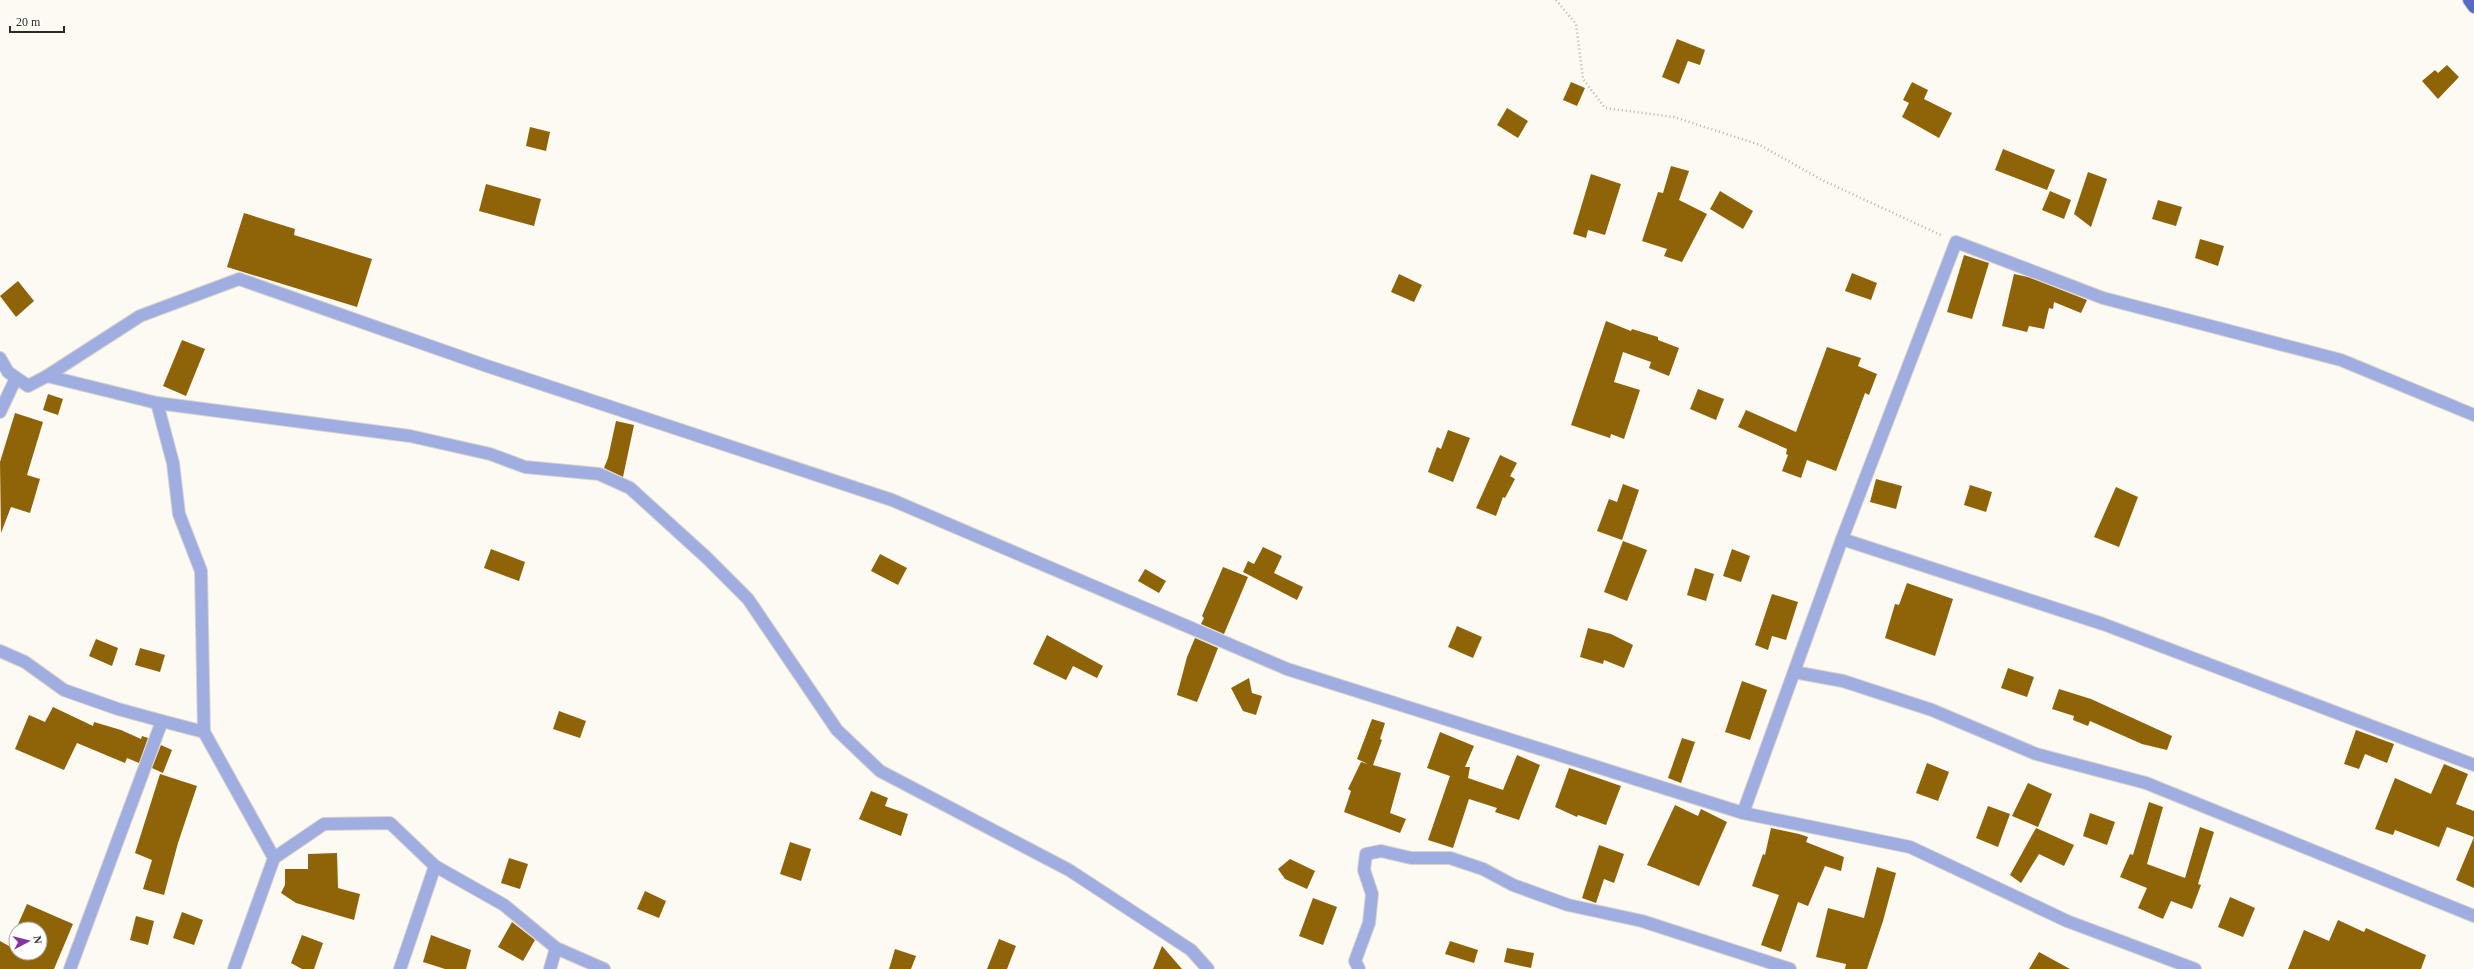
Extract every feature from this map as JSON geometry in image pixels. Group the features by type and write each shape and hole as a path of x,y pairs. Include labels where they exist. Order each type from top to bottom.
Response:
{"main road":[{"path":"2469,0 2474,8"}],"street":[{"path":"1743,814 1842,539 1956,242 2103,298 2341,360 2474,415"},
{"path":"0,358 8,372 28,386 47,376 140,316 239,279 484,365 892,500 1287,669 1743,814 1910,847 2067,920 2195,969"},
{"path":"47,376 157,403 410,436 490,454 525,467 599,474 630,488 707,558 748,600 837,730 880,771 1069,870 1191,950 1208,969"},
{"path":"0,412 16,378"},
{"path":"157,403 173,463 179,514 201,571 204,732 274,858"},
{"path":"1842,539 2103,624 2474,765"},
{"path":"0,651 25,662 64,690 118,709 204,732"},
{"path":"1794,672 1843,681 1932,710 2036,754 2146,783 2474,916"},
{"path":"70,969 162,721"},
{"path":"234,969 274,858 324,824 390,823 435,866 504,905 556,948 604,969"},
{"path":"1359,969 1355,961 1369,923 1372,894 1364,870 1366,854 1381,851 1411,858 1450,858 1483,869 1513,885 1568,905 1642,921 1790,969"},
{"path":"400,969 435,866"},
{"path":"550,969 556,948"}],"path":[{"path":"1556,0 1576,24 1583,79 1605,108 1674,117 1760,145 1822,180 1956,242"}],"building":[{"path":"1677,39 1705,50 1700,65 1688,61 1679,84 1662,77"},
{"path":"2447,65 2459,77 2438,99 2422,81 2435,70 2438,73"},
{"path":"1571,82 1585,88 1577,106 1563,100"},
{"path":"1912,82 1928,90 1924,99 1952,113 1939,138 1902,117 1909,103 1903,100"},
{"path":"1507,108 1528,121 1518,138 1497,125"},
{"path":"530,127 550,132 546,151 526,146"},
{"path":"2003,149 2055,170 2047,190 1995,170"},
{"path":"1671,166 1689,171 1679,200 1707,214 1682,262 1664,256 1667,249 1642,241 1658,192 1663,193"},
{"path":"2088,172 2107,179 2091,227 2074,214"},
{"path":"1591,174 1621,184 1605,235 1588,230 1586,238 1573,234"},
{"path":"486,184 541,199 534,226 479,211"},
{"path":"1720,191 1753,211 1743,229 1710,209"},
{"path":"2050,191 2071,200 2064,219 2042,210"},
{"path":"2158,200 2182,207 2176,226 2152,219"},
{"path":"244,213 295,229 294,235 372,259 357,307 227,267"},
{"path":"2200,239 2224,246 2218,266 2195,258"},
{"path":"1964,255 1989,263 1972,319 1947,312"},
{"path":"1852,273 1877,283 1871,300 1845,291"},
{"path":"1399,274 1422,285 1414,302 1391,292"},
{"path":"2014,274 2028,277 2087,300 2081,313 2054,302 2053,309 2049,308 2044,329 2029,326 2027,332 2002,326"},
{"path":"18,281 34,301 16,317 0,296"},
{"path":"1606,321 1631,331 1632,329 1658,337 1658,340 1679,348 1669,376 1649,368 1651,362 1623,352 1614,382 1640,390 1624,439 1611,434 1610,438 1571,425"},
{"path":"182,340 205,349 186,396 163,386"},
{"path":"1827,347 1861,358 1858,366 1877,374 1869,395 1865,393 1836,471 1807,460 1801,478 1782,471 1788,455 1786,454 1787,449 1738,427 1746,410 1796,432"},
{"path":"1698,389 1724,399 1716,420 1690,409"},
{"path":"48,394 63,399 58,415 43,410"},
{"path":"15,413 43,422 27,475 40,479 30,513 11,507 1,533 0,462"},
{"path":"616,421 634,425 623,477 604,468 608,458"},
{"path":"1448,430 1470,438 1453,482 1428,472 1437,447 1441,449"},
{"path":"1500,455 1517,463 1510,476 1515,479 1505,498 1503,497 1496,516 1476,508"},
{"path":"1876,479 1902,486 1896,509 1870,502"},
{"path":"1623,484 1639,490 1622,540 1597,531 1609,499 1617,502"},
{"path":"1970,485 1992,492 1986,512 1964,505"},
{"path":"2116,487 2138,497 2119,547 2094,537"},
{"path":"1623,541 1647,550 1627,601 1604,592"},
{"path":"1263,547 1282,556 1274,573 1303,587 1297,600 1243,572 1248,561 1254,564"},
{"path":"491,549 525,562 519,581 484,568"},
{"path":"1732,549 1750,556 1741,582 1723,576"},
{"path":"880,554 907,568 898,585 871,571"},
{"path":"1223,567 1248,577 1224,634 1201,624 1204,618 1202,616"},
{"path":"1695,568 1714,574 1706,601 1687,595"},
{"path":"1145,569 1166,581 1159,593 1138,581"},
{"path":"1907,583 1953,599 1935,656 1885,638 1895,604 1899,605"},
{"path":"1772,594 1798,602 1786,640 1772,636 1768,650 1755,645"},
{"path":"1457,626 1482,637 1473,658 1448,647"},
{"path":"1588,628 1611,634 1633,645 1624,668 1604,660 1603,664 1580,657"},
{"path":"1047,635 1103,666 1097,678 1073,666 1066,680 1033,664"},
{"path":"1195,638 1218,648 1197,702 1177,695 1187,657"},
{"path":"96,639 118,648 112,666 89,656"},
{"path":"140,648 165,655 160,672 135,665"},
{"path":"2008,668 2034,677 2027,697 2001,688"},
{"path":"1249,678 1252,693 1262,696 1256,715 1243,711 1231,688"},
{"path":"1742,681 1767,690 1750,740 1725,732"},
{"path":"2059,689 2091,699 2172,736 2167,750 2142,744 2090,721 2088,726 2073,720 2074,716 2052,709"},
{"path":"53,707 93,726 94,722 121,730 141,739 142,736 148,738 139,763 127,758 125,763 77,743 64,770 15,749 29,715 45,722"},
{"path":"559,711 586,721 580,738 553,729"},
{"path":"1372,719 1385,723 1380,739 1382,740 1373,765 1401,773 1390,813 1406,819 1400,833 1344,812 1351,791 1348,789 1361,762 1368,764 1357,759"},
{"path":"2356,730 2394,744 2387,763 2365,754 2359,769 2344,764"},
{"path":"1440,732 1474,746 1465,767 1470,767 1468,778 1503,790 1517,755 1540,765 1519,820 1495,812 1497,808 1469,799 1453,848 1428,840 1450,776 1427,768"},
{"path":"1682,738 1695,742 1681,783 1668,778"},
{"path":"161,745 172,750 163,773 152,768"},
{"path":"1927,763 1949,772 1938,801 1916,793"},
{"path":"2444,764 2468,774 2456,804 2474,811 2474,837 2447,827 2439,847 2395,830 2393,835 2375,829 2395,778 2431,794"},
{"path":"1569,768 1621,786 1606,825 1578,815 1577,817 1555,807"},
{"path":"160,774 197,786 178,843 164,895 143,889 152,860 135,853"},
{"path":"2028,783 2052,794 2038,827 2012,816"},
{"path":"871,791 888,798 885,806 908,814 901,836 859,819"},
{"path":"2149,802 2163,807 2147,864 2185,878 2200,827 2214,832 2198,884 2201,885 2192,909 2171,901 2163,919 2138,908 2147,888 2120,877 2130,854 2133,855"},
{"path":"1675,805 1698,816 1701,809 1727,822 1699,886 1647,865"},
{"path":"1988,806 2010,814 1998,847 1976,838"},
{"path":"2090,813 2115,822 2107,845 2083,836"},
{"path":"1771,828 1808,837 1806,842 1844,857 1841,871 1825,866 1808,906 1798,902 1781,952 1761,945 1779,895 1752,886 1763,854 1765,855"},
{"path":"2036,828 2074,845 2064,866 2039,854 2021,883 2010,875"},
{"path":"2474,837 2474,888 2456,880"},
{"path":"790,842 811,849 801,881 780,874"},
{"path":"1599,845 1624,854 1614,883 1604,879 1596,903 1582,898"},
{"path":"337,853 338,888 360,894 354,920 296,903 281,893 285,885 285,869 308,869 308,854"},
{"path":"509,858 528,864 520,889 501,883"},
{"path":"1290,859 1315,871 1307,889 1285,879 1278,869"},
{"path":"1877,867 1896,873 1883,921 1867,969 1845,969 1846,964 1816,957 1828,908 1864,918"},
{"path":"645,891 666,901 659,918 637,909"},
{"path":"2230,897 2255,908 2243,937 2218,927"},
{"path":"1313,898 1337,907 1323,945 1299,936"},
{"path":"27,904 73,924 54,969 0,969 0,941 8,945 8,961 48,961 48,921 20,921"},
{"path":"182,912 203,920 194,945 173,938"},
{"path":"136,916 154,921 148,945 130,940"},
{"path":"2338,920 2364,932 2366,928 2426,955 2421,969 2288,969 2304,930 2329,941"},
{"path":"512,922 535,940 523,961 498,947"},
{"path":"302,935 323,943 314,969 302,969 291,963"},
{"path":"431,935 471,950 466,969 445,969 423,962"},
{"path":"999,939 1016,946 1007,969 987,969"},
{"path":"1450,941 1478,950 1474,963 1445,954"},
{"path":"1162,946 1182,969 1153,969"},
{"path":"1507,948 1534,953 1531,968 1504,962"},
{"path":"895,949 916,956 911,969 889,969"},
{"path":"2039,952 2070,969 2029,969"}]}
